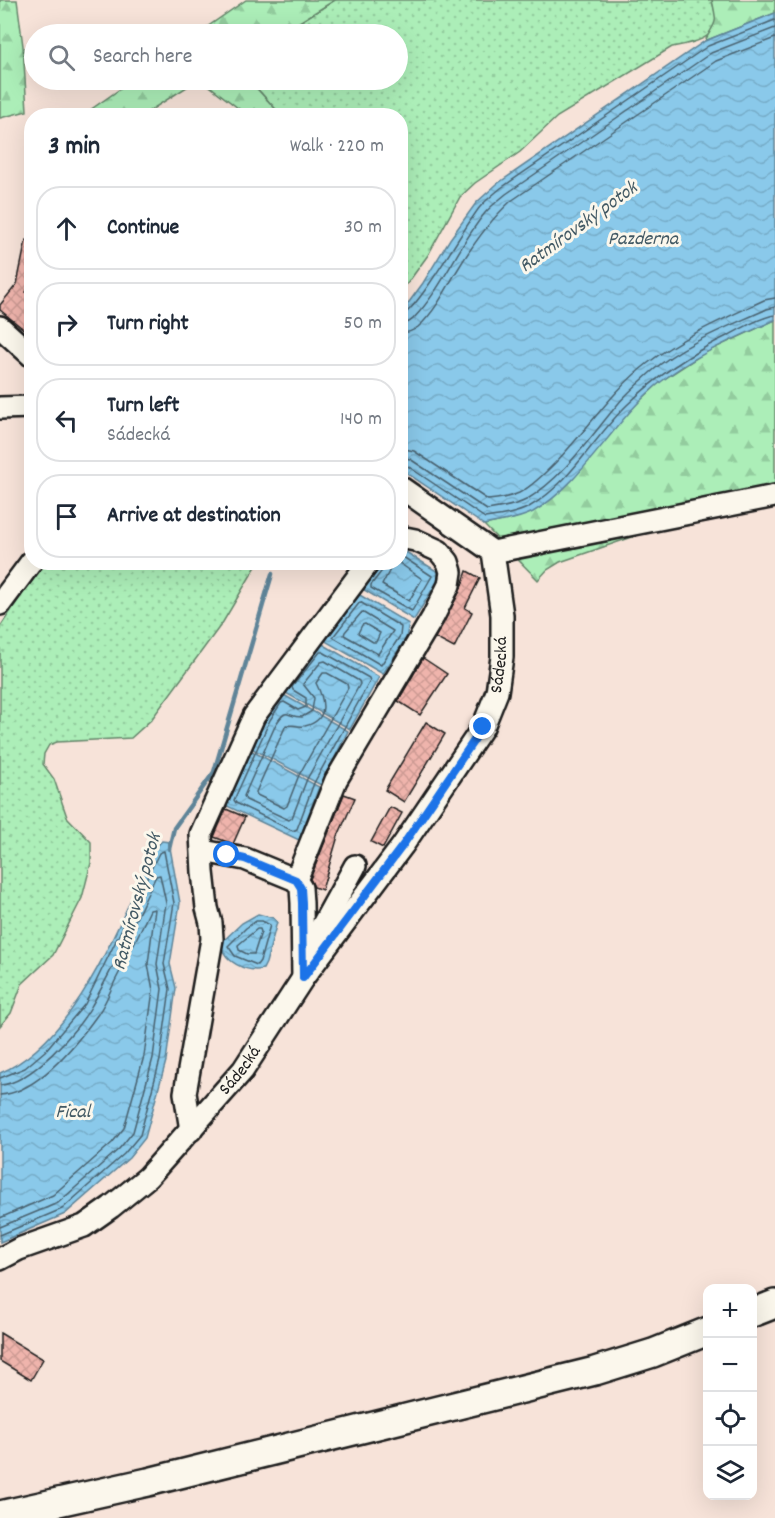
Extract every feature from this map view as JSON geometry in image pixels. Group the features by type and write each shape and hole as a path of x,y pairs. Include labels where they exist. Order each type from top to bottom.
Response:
{"main road":[{"path":"757,1311 775,1304"},
{"path":"0,1515 159,1479 595,1371 653,1353 703,1333"}],"street":[{"path":"0,327 24,349"},
{"path":"0,408 24,407"},
{"path":"408,493 493,552 775,496"},
{"path":"296,880 336,780 433,617 449,585 451,572 448,561 439,551 408,539"},
{"name":"Sádecká","path":"0,1259 19,1249 84,1226 111,1208 148,1177 243,1070 303,969 403,845 483,727 497,692 502,657 502,615 493,552"},
{"path":"0,604 25,570"},
{"path":"192,1130 186,1093 212,939 204,881 201,834 254,716 363,570"},
{"path":"203,851 245,859 296,880 301,888 303,969"},
{"path":"303,969 355,866"}],"green space":[{"path":"0,0 17,0 23,46 27,108 24,108 24,112 0,118"},
{"path":"246,0 335,0 296,24 211,24"},
{"path":"335,0 712,0 716,14 712,32 700,40 672,47 557,117 520,152 475,183 460,197 428,255 408,283 408,108 275,108 258,90 408,90 408,24 296,24"},
{"path":"712,0 775,0 775,13 705,41 715,22"},
{"path":"119,90 182,90 154,108 93,108"},
{"path":"215,90 258,90 275,108 238,108"},
{"path":"775,320 775,504 670,524 560,562 547,570 538,580 484,525 516,518 661,381 704,353"},
{"path":"38,570 254,570 223,622 151,720 131,738 57,742 49,745 44,754 43,764 54,779 67,817 91,842 91,863 82,898 53,955 22,984 11,1013 0,1026 0,627"}],"water":[{"name":"Pazderna","path":"775,13 775,320 702,355 662,381 629,413 584,467 552,499 527,515 484,525 408,474 408,303 476,203 497,184 705,41"},
{"path":"408,553 438,572 438,580 414,620 361,588 375,570 408,570"},
{"path":"358,594 409,624 406,638 383,674 327,642 323,637"},
{"path":"319,642 379,677 350,729 284,692"},
{"path":"280,693 348,731 321,785 251,748 264,717"},
{"path":"250,750 319,787 299,840 225,805"},
{"name":"Fical","path":"162,841 169,842 180,903 170,964 176,988 166,1061 145,1138 129,1158 65,1214 0,1242 0,1073 27,1057 52,1034 74,1007 111,943 154,849"},
{"path":"258,914 273,918 277,922 266,963 263,969 243,968 226,956 221,943 242,923"}],"building":[{"path":"24,250 24,330 0,310 0,305 17,284"},
{"path":"467,571 480,578 465,608 472,612 454,648 435,638 460,591"},
{"path":"423,658 447,674 420,715 398,701"},
{"path":"426,722 445,734 404,802 385,790"},
{"path":"344,794 355,798 338,836 322,890 314,887 310,879"},
{"path":"390,807 402,813 383,848 371,842"},
{"path":"226,809 245,817 233,844 214,837"},
{"path":"0,1333 43,1359 31,1380 0,1361"}],"waterway":[{"name":"Ratmírovský potok","path":"169,849 174,828 214,772 272,574"}],"route":[{"path":"227,855 245,859 296,880 301,888 303,978 403,845 483,727"}]}
